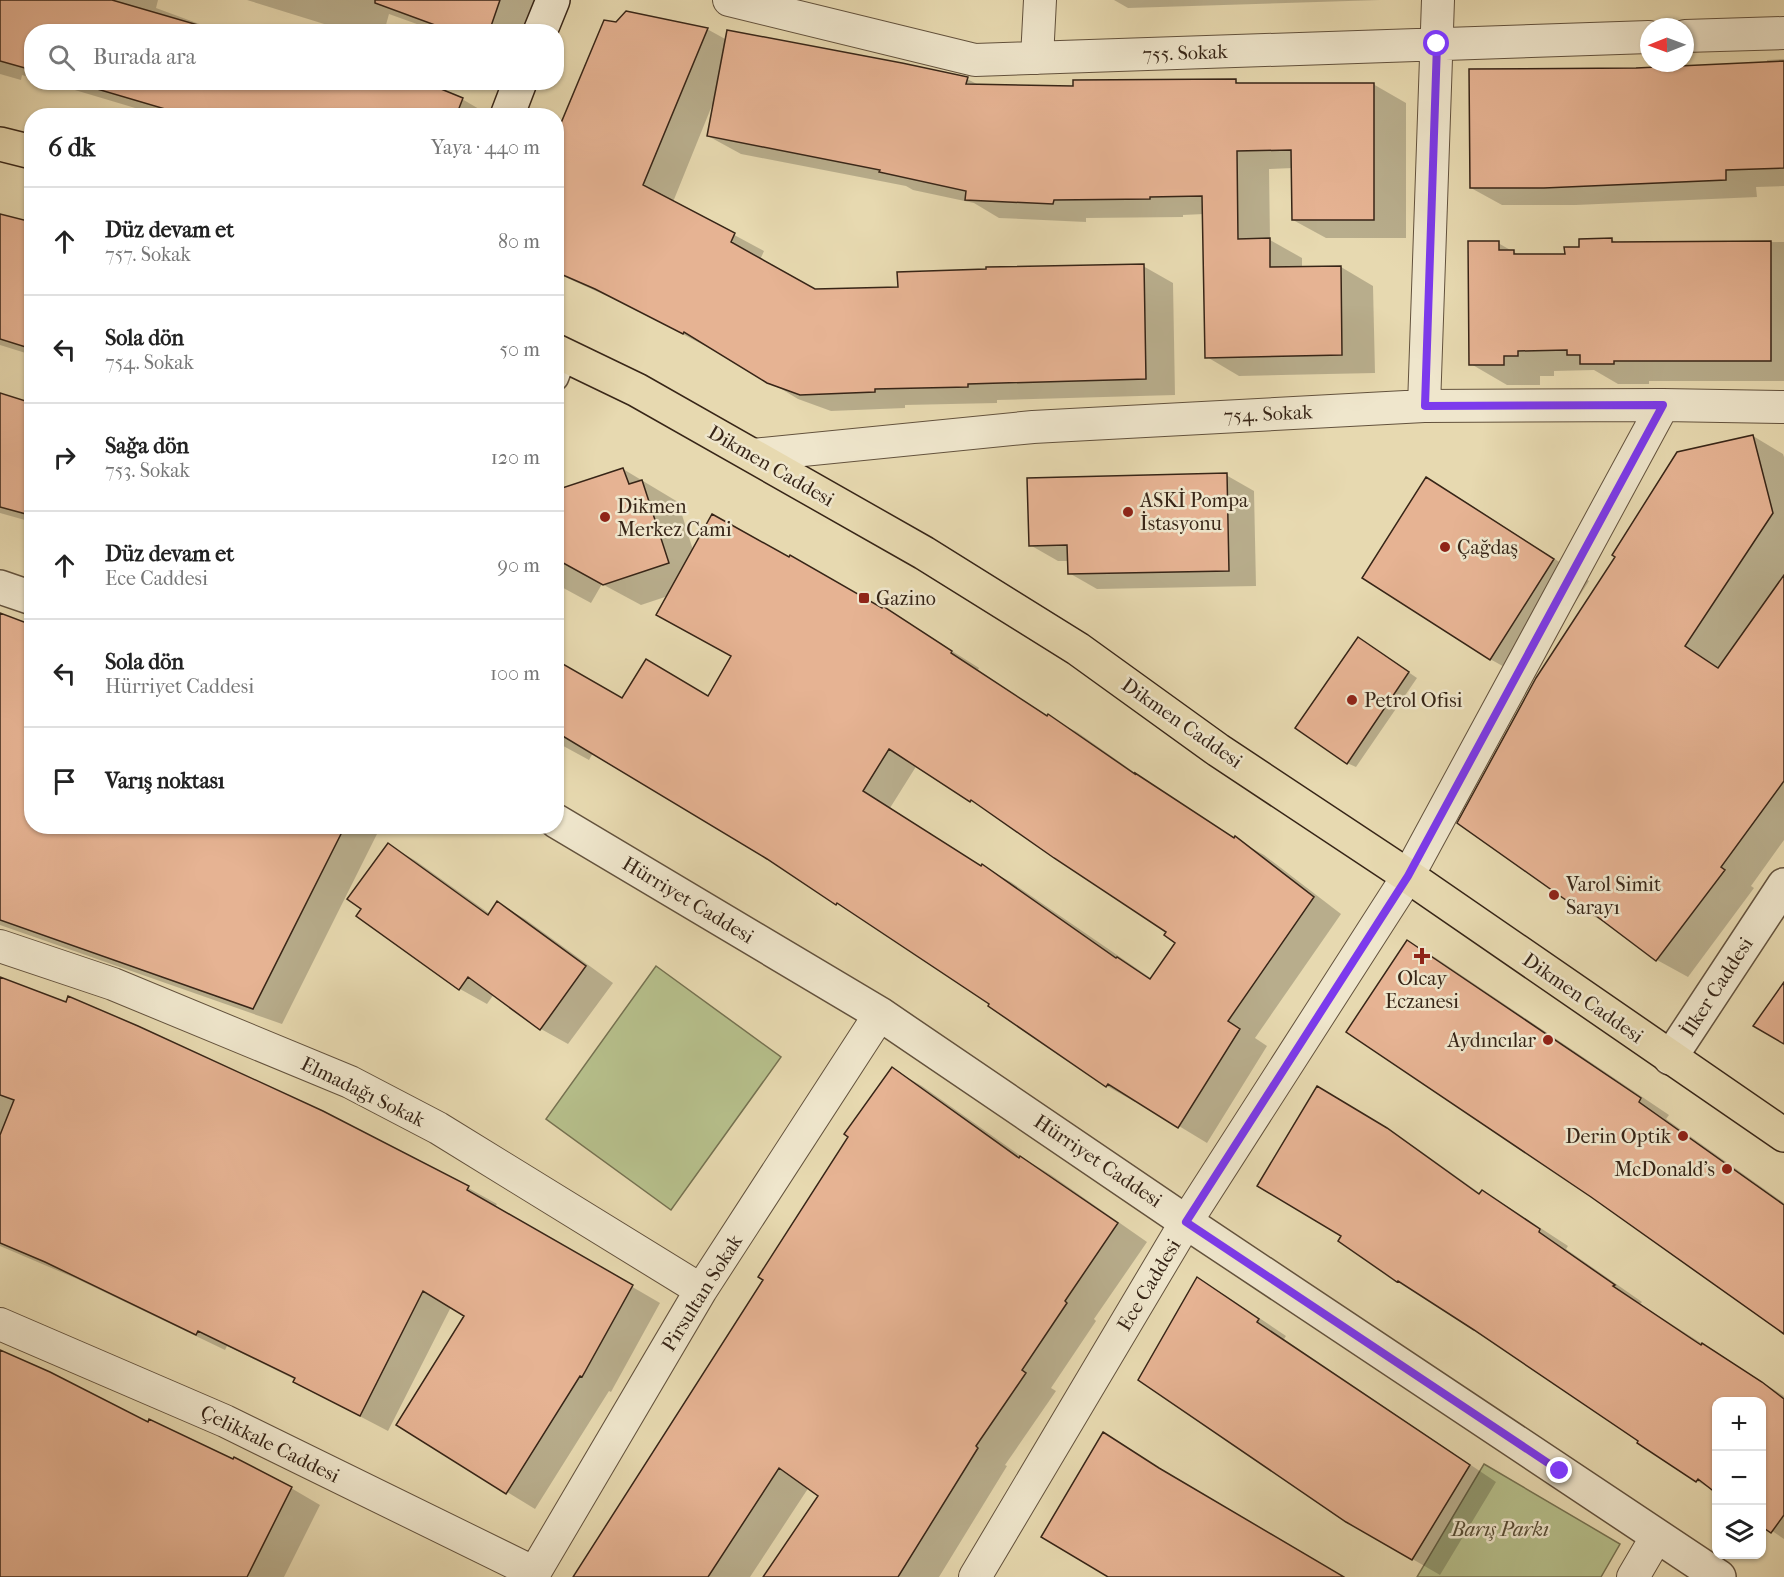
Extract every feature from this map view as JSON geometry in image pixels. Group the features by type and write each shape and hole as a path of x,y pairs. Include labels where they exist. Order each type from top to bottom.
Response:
{"main road":[{"path":"0,144 24,151"},
{"name":"Dikmen Caddesi","path":"564,363 637,390 924,553 1078,649 1218,750 1408,876 1784,1135"}],"street":[{"path":"543,24 553,0"},
{"name":"755. Sokak","path":"729,0 975,60 1640,37"},
{"path":"1037,58 1040,0"},
{"path":"1425,406 1438,0"},
{"path":"1694,36 1784,33"},
{"path":"510,108 517,90"},
{"name":"Ece Caddesi","path":"975,1577 1186,1222 1408,876 1663,405"},
{"name":"754. Sokak","path":"753,456 1033,427 1425,406 1784,407"},
{"path":"0,587 24,595"},
{"name":"Hürriyet Caddesi","path":"564,826 880,1014 1186,1222 1719,1577"},
{"name":"İlker Caddesi","path":"1670,1058 1784,885"},
{"name":"Elmadağı Sokak","path":"0,946 113,984 350,1082 387,1100 438,1128 701,1290"},
{"name":"Pirsultan Sokak","path":"534,1575 701,1290 880,1014"},
{"name":"Çelikkale Caddesi","path":"0,1324 225,1421 534,1575"},
{"path":"1633,1577 1657,1536"}],"green space":[{"path":"656,966 781,1057 671,1210 546,1119"},
{"name":"Barış Parkı","path":"1484,1464 1620,1544 1601,1577 1417,1577"}],"building":[{"path":"0,0 112,0 195,24 24,24 24,68 0,61"},
{"path":"375,0 500,0 492,24 432,24 375,3"},
{"path":"626,11 708,28 643,185 735,233 731,242 815,289 898,287 897,272 986,269 986,267 1144,264 1146,379 968,384 968,387 875,389 875,392 800,395 767,383 684,332 683,334 564,275 564,116 604,20 616,22"},
{"path":"727,30 968,77 966,84 1073,86 1073,80 1236,79 1236,83 1374,83 1374,220 1292,220 1291,150 1237,151 1238,239 1270,238 1270,267 1341,266 1342,355 1205,358 1202,196 1054,200 1053,204 965,200 966,191 879,172 880,170 707,136"},
{"path":"1784,61 1784,168 1726,170 1726,180 1544,188 1470,188 1469,69 1640,68 1640,72 1694,72 1694,65"},
{"path":"100,90 444,90 463,98 459,108 162,108"},
{"path":"0,214 24,220 24,346 0,339"},
{"path":"1612,238 1612,242 1771,241 1771,361 1614,361 1614,364 1580,364 1580,355 1567,355 1567,350 1518,351 1518,356 1504,356 1504,365 1469,365 1468,241 1499,241 1499,250 1514,250 1514,254 1565,254 1564,247 1579,247 1579,239"},
{"path":"0,393 24,400 24,513 0,507"},
{"path":"1753,435 1773,513 1685,646 1718,668 1784,575 1784,781 1721,867 1725,870 1656,961 1583,906 1580,910 1457,823 1536,678 1615,557 1612,555 1677,452"},
{"name":"Dikmen Merkez Cami","path":"623,468 629,484 642,480 669,563 603,585 564,563 564,487"},
{"name":"ASKİ Pompa İstasyonu","path":"1227,473 1229,571 1068,574 1067,545 1029,546 1027,478"},
{"path":"1426,477 1554,559 1490,660 1362,578"},
{"path":"712,514 789,557 790,555 882,608 883,606 1135,774 1234,838 1235,836 1314,897 1228,1021 1240,1029 1178,1128 1108,1084 1106,1087 988,1006 989,1004 837,903 836,905 767,859 564,737 564,665 622,698 646,659 708,696 731,656 656,615","holes":["889,749 970,802 971,800 1166,932 1164,935 1175,943 1150,979 1116,958 982,864 981,866 863,791"]},
{"path":"0,613 24,622 24,834 341,834 253,1009 0,920"},
{"path":"1358,637 1409,672 1347,764 1295,728"},
{"path":"388,843 488,915 497,901 586,966 540,1030 468,977 459,990 356,916 361,909 347,899"},
{"path":"1407,940 1641,1098 1639,1102 1784,1205 1784,1334 1591,1197 1346,1032"},
{"path":"0,977 66,1002 68,996 323,1111 469,1186 467,1190 633,1285 582,1377 580,1376 506,1494 396,1425 464,1316 423,1291 360,1416 293,1382 295,1378 198,1331 196,1335 45,1262 0,1243 0,1135 14,1100 0,1095"},
{"path":"1784,982 1784,1044 1753,1026"},
{"path":"892,1067 1019,1158 1020,1156 1118,1223 1022,1370 1026,1373 976,1446 978,1448 898,1577 763,1577 818,1496 779,1468 708,1577 573,1577 763,1280 758,1277 848,1137 844,1134"},
{"path":"1317,1086 1387,1128 1479,1194 1482,1190 1540,1229 1539,1232 1615,1285 1613,1286 1701,1345 1702,1343 1762,1382 1784,1399 1784,1515 1771,1533 1766,1530 1766,1397 1712,1397 1712,1490 1698,1479 1696,1482 1637,1443 1638,1441 1474,1330 1397,1282 1338,1241 1341,1236 1257,1186"},
{"path":"1197,1277 1259,1319 1257,1322 1470,1465 1412,1560 1346,1522 1138,1380"},
{"path":"0,1350 50,1372 148,1422 149,1419 233,1459 234,1457 292,1487 247,1577 0,1577"},
{"path":"1103,1432 1159,1468 1344,1577 1108,1577 1041,1537"}],"place":[{"name":"ASKİ Pompa İstasyonu","path":"1128,512"},
{"name":"Dikmen Merkez Cami","path":"605,517"},
{"name":"Çağdaş","path":"1445,547"},
{"name":"Gazino","path":"864,598"},
{"name":"Petrol Ofisi","path":"1352,700"},
{"name":"Varol Simit Sarayı","path":"1554,895"},
{"name":"Olcay Eczanesi","path":"1422,956"},
{"name":"Aydıncılar","path":"1548,1040"},
{"name":"Derin Optik","path":"1683,1136"},
{"name":"McDonald's","path":"1727,1169"}],"route":[{"path":"1437,44 1425,406 1663,405 1408,876 1186,1222 1560,1471"}]}
